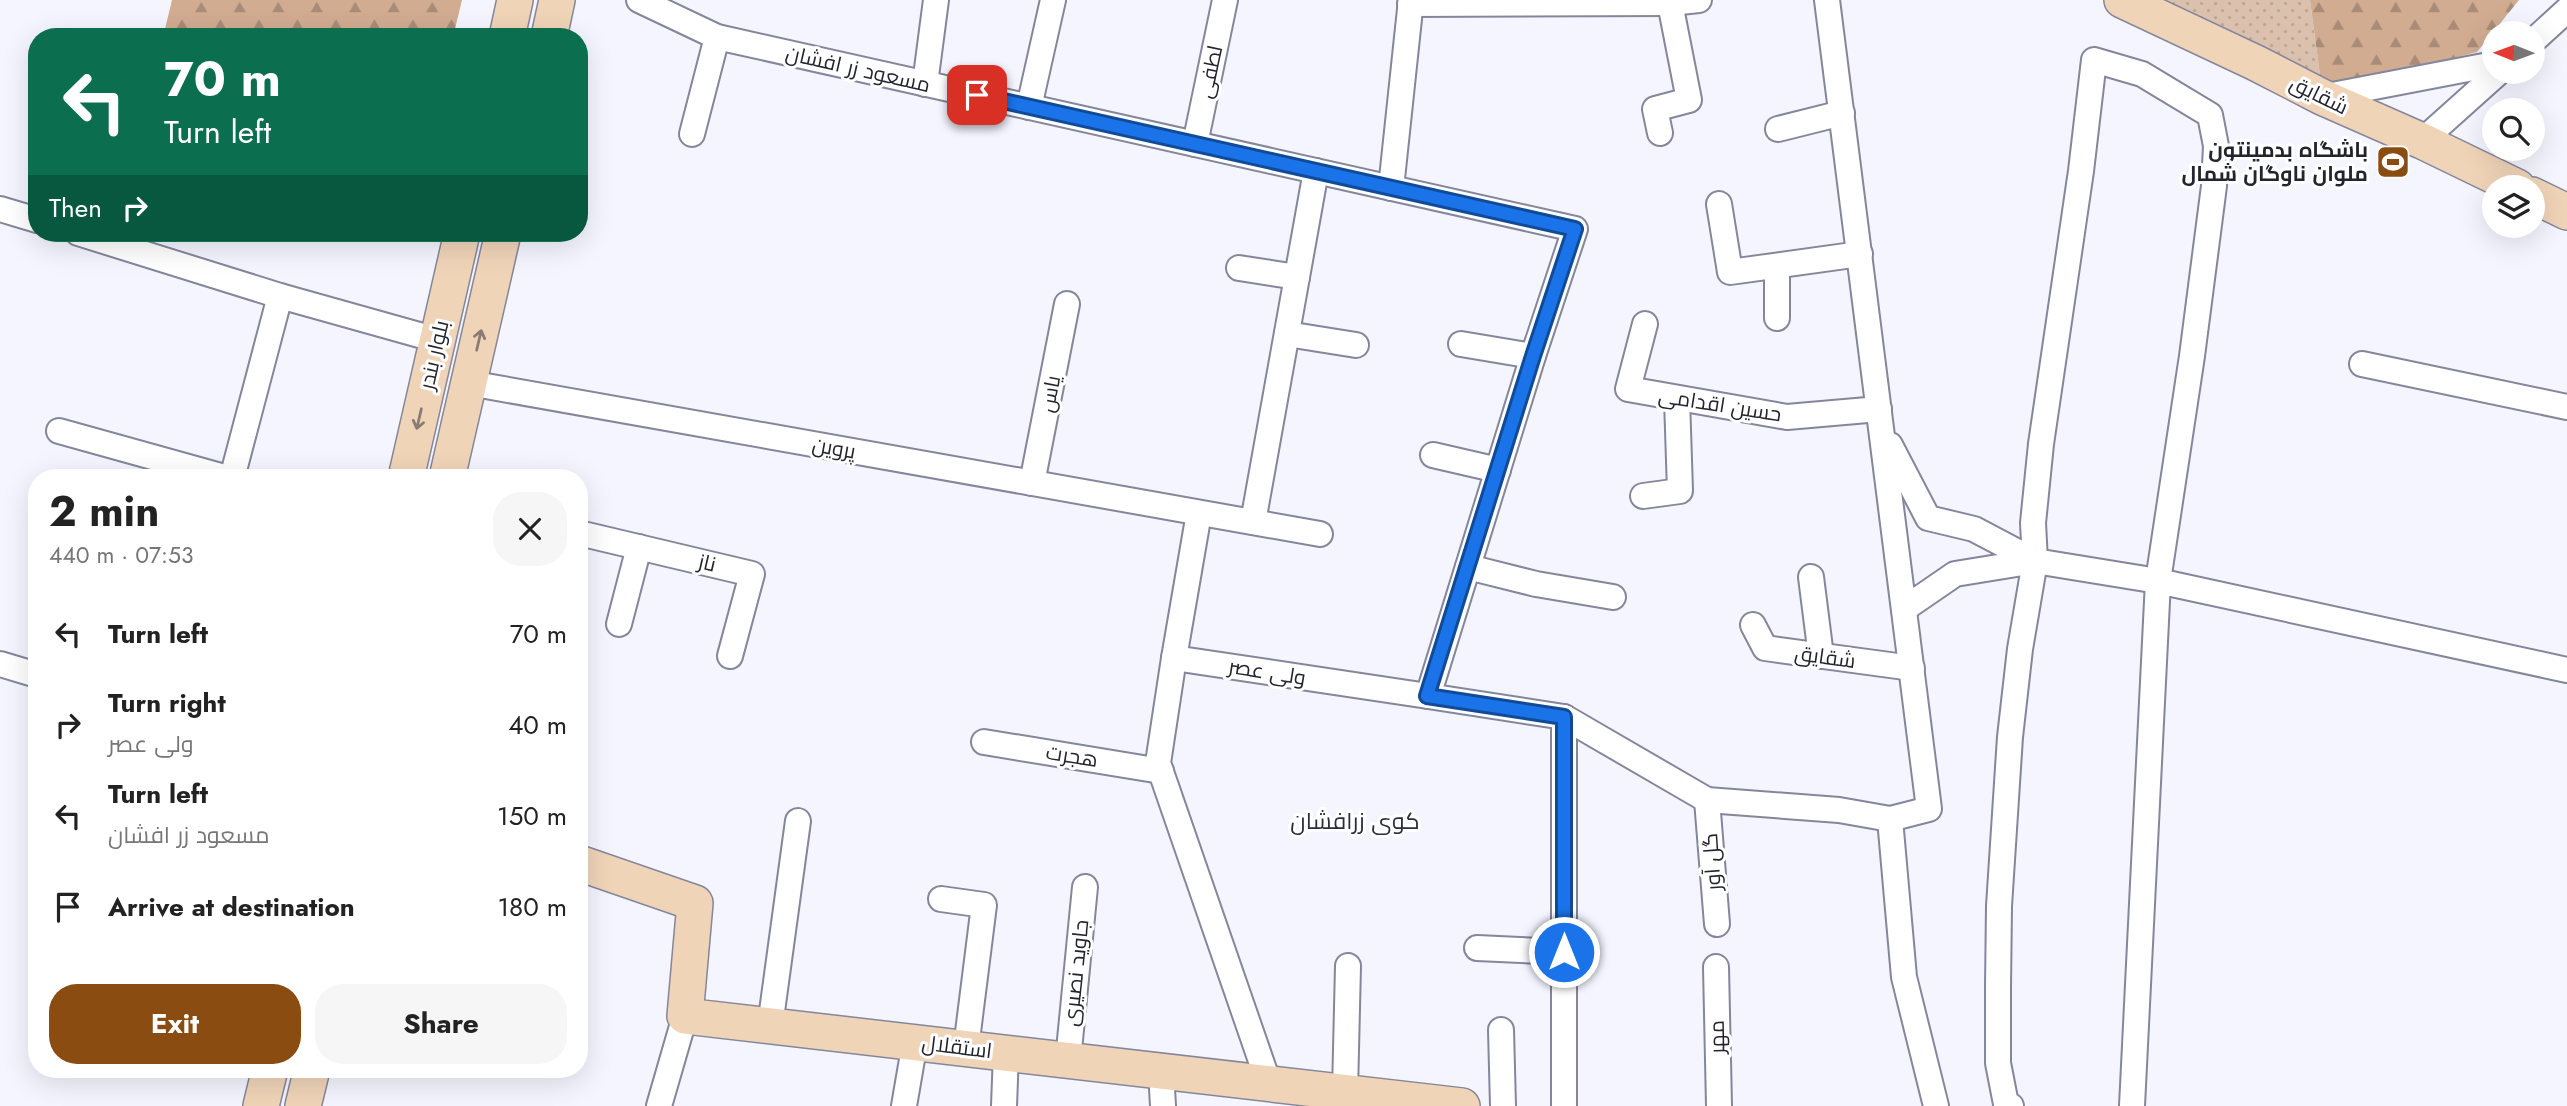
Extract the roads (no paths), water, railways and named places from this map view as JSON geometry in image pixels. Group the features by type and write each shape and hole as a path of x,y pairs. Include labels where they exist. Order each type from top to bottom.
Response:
{"street":[{"path":"509,28 515,0"},
{"path":"550,28 557,0"},
{"name":"مسعود زر افشان","path":"639,0 717,37 1575,229 1533,356"},
{"path":"925,84 936,0"},
{"path":"1029,107 1053,0"},
{"name":"لطفی","path":"1195,144 1225,0"},
{"path":"1391,188 1411,2 1670,3 1699,0"},
{"path":"1564,717 1707,800 1839,810 1890,819 1929,809 1827,0"},
{"name":"شقایق","path":"2122,0 2322,97 2492,175"},
{"path":"1660,133 1655,109 1689,100 1670,3"},
{"path":"2545,30 2567,10"},
{"path":"692,134 717,37"},
{"path":"2011,1106 2006,1104 1998,1063 1999,906 2011,725 2035,561 2033,523 2041,444 2081,171 2094,60 2142,74 2210,115 2216,146 2214,186 2158,581 2132,1106"},
{"path":"2322,97 2482,66"},
{"path":"2422,141 2486,84"},
{"path":"1778,129 1842,113"},
{"path":"1253,522 1317,171"},
{"path":"2545,201 2567,212"},
{"path":"1719,204 1730,272 1860,254"},
{"path":"0,209 28,217"},
{"path":"107,242 280,296 437,340"},
{"name":"بلوار بندر","path":"407,469 460,242"},
{"name":"بلوار بندر","path":"449,469 501,242"},
{"path":"1777,266 1777,318"},
{"path":"1239,268 1297,277"},
{"path":"232,469 280,296"},
{"name":"یاس","path":"1032,483 1068,304"},
{"name":"حسین اقدامی","path":"1645,324 1628,389 1787,417 1881,419"},
{"path":"1287,334 1356,345"},
{"path":"1427,696 1533,356 1461,344"},
{"path":"2362,364 2567,407"},
{"name":"پروین","path":"469,383 1199,513"},
{"path":"1643,496 1680,491 1677,399"},
{"path":"1881,419 1928,518 1974,529 2035,561 2158,581 2567,670"},
{"path":"59,431 197,469"},
{"path":"1433,455 1498,470"},
{"path":"1269,1084 1158,762 1199,513 1320,534"},
{"name":"ناز","path":"588,535 752,574 730,656"},
{"path":"620,624 639,547"},
{"path":"1904,609 1955,574 2035,561"},
{"path":"1468,567 1536,584 1613,597"},
{"path":"1811,577 1821,656"},
{"name":"شقایق","path":"1753,625 1765,648 1912,668"},
{"name":"ولی عصر","path":"1174,658 1564,717"},
{"path":"0,664 28,672"},
{"path":"1564,717 1564,1106"},
{"name":"هجرت","path":"984,742 1161,771"},
{"name":"گل آور","path":"1707,800 1717,924"},
{"path":"1890,819 1904,978 1936,1106"},
{"path":"770,1026 798,821"},
{"path":"588,866 695,903 685,1016 659,1106"},
{"name":"جاوید نصیری","path":"1068,1060 1085,887"},
{"path":"941,899 984,905 966,1048"},
{"path":"1477,948 1564,952"},
{"path":"1344,1099 1348,966"},
{"name":"مهر","path":"1716,967 1719,1106"},
{"name":"استقلال","path":"685,1016 1269,1084 1344,1099 1462,1106"},
{"path":"1501,1030 1503,1106"},
{"path":"904,1106 915,1042"},
{"path":"1004,1106 1006,1053"},
{"path":"1161,1071 1163,1106"},
{"path":"261,1106 268,1078"},
{"path":"303,1106 310,1078"}],"place":[{"name":"باشگاه بدمینتون ملوان ناوگان شمال","path":"2393,162"}],"district":[{"name":"کوی زرافشان","path":"1355,821"}]}
